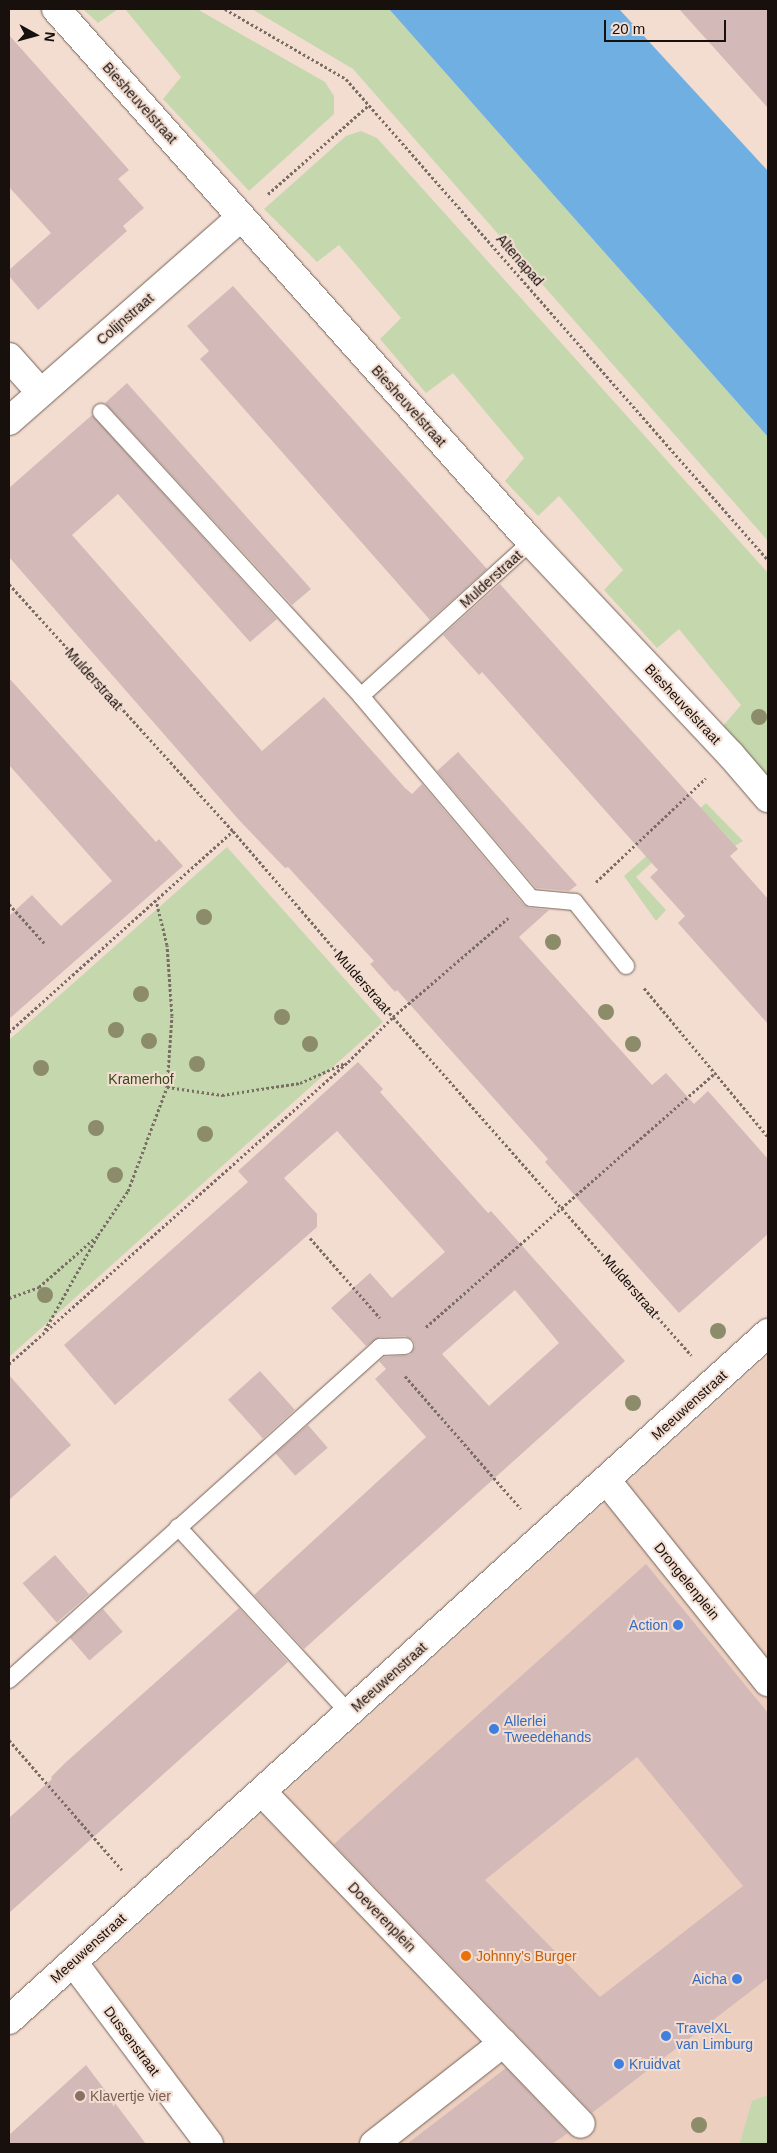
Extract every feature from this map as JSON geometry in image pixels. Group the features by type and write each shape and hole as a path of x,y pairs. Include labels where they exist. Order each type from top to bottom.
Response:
{"street":[{"name":"Biesheuvelstraat","path":"56,9 532,542 731,755 768,798"},
{"name":"Colijnstraat","path":"9,421 241,217"},
{"path":"9,357 41,393"},
{"name":"Meeuwenstraat","path":"9,2020 768,1333"},
{"name":"Drongelenplein","path":"606,1480 768,1682"},
{"name":"Doeverenplein","path":"262,1792 581,2124"},
{"name":"Dussenstraat","path":"73,1962 209,2144"},
{"path":"374,2144 503,2043"}],"lane":[{"path":"101,412 361,696 531,898 575,902 626,966"},
{"name":"Mulderstraat","path":"361,696 532,542"},
{"path":"9,1680 380,1347 405,1346"},
{"path":"178,1527 348,1713"}],"path":[{"name":"Altenapad","path":"225,9 346,79 768,560"},
{"path":"241,217 369,105"},
{"name":"Mulderstraat","path":"9,584 233,831 393,1017 715,1382"},
{"path":"575,902 731,755"},
{"path":"9,1032 233,831"},
{"path":"9,1364 348,1062 393,1017 531,898"},
{"path":"43,1333 98,1235 128,1191 167,1087 172,1016 167,945 156,900"},
{"path":"9,904 46,945"},
{"path":"626,966 768,1137"},
{"path":"167,1087 222,1095 232,1094 300,1084 348,1062"},
{"path":"310,1238 405,1346 715,1073"},
{"path":"9,1298 39,1287 98,1235"},
{"path":"380,1347 545,1536"},
{"path":"9,1740 145,1897"}],"shaded area":[{"path":"768,1356 768,2144 216,2144 87,1972"}],"green space":[{"path":"83,9 118,9 98,23"},
{"path":"125,9 197,9 325,82 334,96 334,114 249,191 163,99 181,77"},
{"path":"252,9 389,9 768,437 768,541 353,69"},
{"path":"361,131 377,138 768,573 768,777 722,727 741,705 679,629 657,648 604,590 623,570 559,496 538,516 505,481 524,458 453,373 426,393 380,339 401,318 339,245 317,262 264,209 346,136"},
{"path":"706,803 743,841 735,846 706,814 636,877 666,910 656,921 624,876"},
{"name":"Kramerhof","path":"227,847 383,1022 9,1357 9,1040"},
{"path":"768,2095 768,2144 740,2143 752,2101"}],"water":[{"path":"389,9 619,9 768,171 768,437"}],"building":[{"path":"679,9 768,9 768,108 707,40"},
{"path":"9,35 129,170 118,179 144,208 123,226 127,231 38,310 9,276 9,270 51,233 9,187"},
{"path":"233,286 487,569 430,620 200,359 209,351 187,326"},
{"path":"127,383 311,589 292,605 105,403"},
{"path":"92,415 277,619 250,642 118,494 72,535 262,751 324,697 405,788 412,794 422,784 523,904 530,908 549,910 519,937 652,1085 666,1073 694,1104 708,1091 768,1159 768,1234 679,1313 545,1162 548,1159 397,990 395,992 370,964 374,961 288,867 285,868 239,820 9,557 9,488"},
{"path":"500,584 738,849 730,856 768,899 768,1024 678,923 685,916 650,877 658,870 482,672 479,675 443,635"},
{"path":"9,678 156,842 159,839 183,866 9,1019 9,916 32,895 61,926 112,881 9,765"},
{"path":"458,752 577,885 569,891 536,888 437,771"},
{"path":"358,1062 383,1089 380,1092 488,1213 491,1211 625,1361 304,1649 254,1595 426,1437 375,1379 386,1369 379,1361 384,1357 410,1355 415,1346 413,1340 405,1336 380,1337 366,1346 331,1308 370,1273 392,1298 445,1252 337,1131 284,1178 317,1214 317,1227 115,1405 64,1345 248,1182 238,1171","holes":["515,1290 559,1343 489,1406 442,1354"]},
{"path":"260,1371 295,1410 263,1438 228,1400"},
{"path":"9,1375 71,1445 9,1500"},
{"path":"308,1425 328,1448 295,1476 276,1453"},
{"path":"55,1555 89,1594 57,1622 23,1583"},
{"path":"646,1564 768,1713 768,1978 592,2113 334,1844","holes":["637,1757 743,1886 600,1997 485,1880"]},
{"path":"239,1608 288,1662 9,1913 9,1818 52,1779 51,1777 65,1763"},
{"path":"103,1609 123,1632 89,1661 70,1638"},
{"name":"Klavertje vier","path":"86,2065 146,2144 9,2144 9,2135"},
{"path":"506,2068 568,2133 552,2144 407,2144"}],"place":[{"name":"Action","path":"678,1625"},
{"name":"Allerlei Tweedehands","path":"494,1729"},
{"name":"Johnny's Burger","path":"466,1956"},
{"name":"Aicha","path":"737,1979"},
{"name":"TravelXL van Limburg","path":"666,2036"},
{"name":"Kruidvat","path":"619,2064"},
{"name":"Klavertje vier","path":"80,2096"}]}
